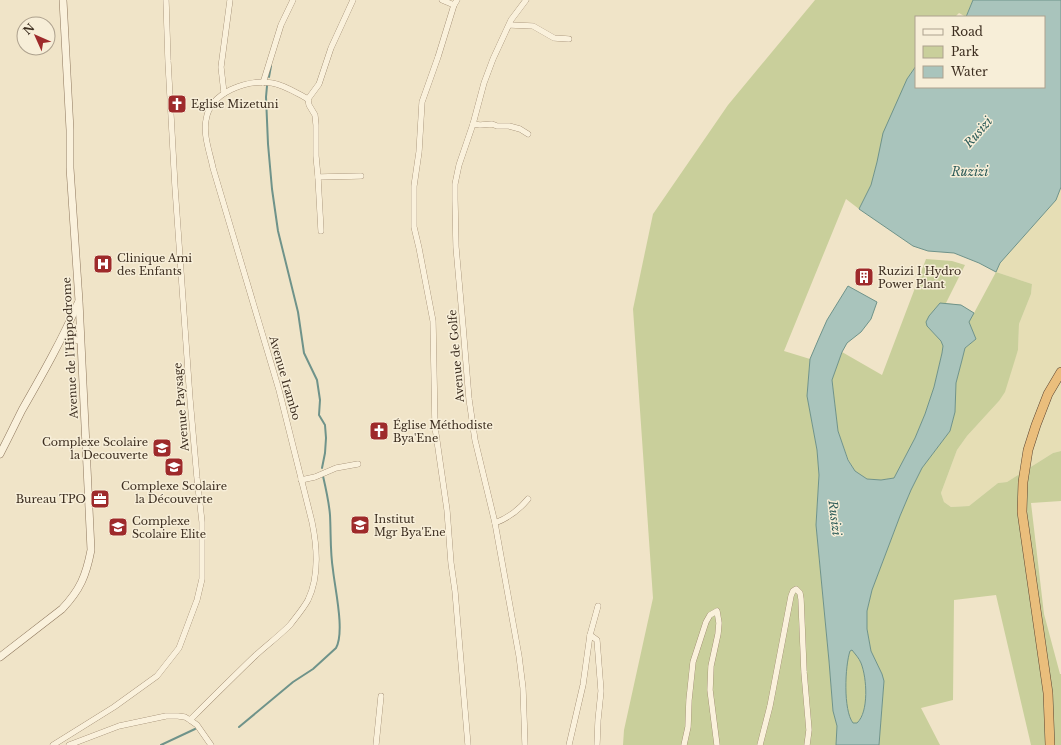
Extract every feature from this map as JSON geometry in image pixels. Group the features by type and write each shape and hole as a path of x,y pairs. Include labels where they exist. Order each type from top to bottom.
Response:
{"highway":[{"path":"1050,745 1048,693 1022,512 1023,482 1028,450 1048,394 1061,372"}],"street":[{"name":"Avenue de l'Hippodrome","path":"0,657 62,609 76,592 84,579 91,550 70,168 70,130 63,0"},
{"name":"Avenue Paysage","path":"54,745 114,707 157,676 179,648 197,600 202,579 202,522 190,399 174,171 166,0"},
{"path":"224,94 221,67 230,0"},
{"path":"263,83 281,25 293,0"},
{"path":"321,231 316,156 316,125 308,99 319,84 331,48 354,0"},
{"path":"442,0 455,2 422,102 419,152 414,186 414,227 433,321 435,427 447,510 468,745"},
{"name":"Avenue de Golfe","path":"525,745 523,688 519,656 495,523 472,425 468,399 456,247 455,184 459,165 473,124 484,83 493,59 511,20 526,0"},
{"path":"510,25 533,26 554,38 569,39"},
{"name":"Avenue Irambo","path":"190,720 256,655 289,626 300,613 309,598 315,576 316,551 315,535 279,390 213,168 206,132 206,120 208,110 214,102 224,94 238,87 253,83 272,83 285,87 308,99"},
{"path":"473,124 509,126 525,131 528,134"},
{"path":"318,177 361,176"},
{"path":"0,454 62,337 78,301"},
{"path":"62,337 80,340"},
{"path":"301,480 315,477 336,468 358,464"},
{"path":"495,523 518,510 528,499"},
{"path":"760,745 770,706 791,596 796,589 800,593 801,598 804,672 809,730 807,745"},
{"path":"569,745 583,684 590,635 598,606"},
{"path":"684,745 688,727 693,662 706,622 710,615 717,611 719,623 711,666 710,690 718,745"},
{"path":"590,635 597,640 600,673 597,745"},
{"path":"376,745 381,696"},
{"path":"69,745 119,726 166,716 185,717 190,720 197,725 211,745"}],"shaded area":[{"path":"1061,187 1061,451 1053,453 1007,482 998,483 969,506 951,507 944,502 941,493 957,450 967,436 999,401 1018,350 1019,324 1031,294 1032,284 996,272 1000,263 1056,200"}],"green space":[{"path":"815,0 973,0 966,16 959,13 956,16 915,16 915,67 907,79 877,162 871,185 859,209 846,199 784,351 810,359 807,396 817,450 819,475 816,525 833,711 837,726 836,745 623,745 624,730 653,598 633,309 653,214 728,105"},
{"path":"926,259 952,261 965,265 946,303 961,305 974,313 996,272 1032,284 1031,294 1019,324 1018,350 1005,392 999,401 967,436 957,450 941,493 944,502 951,507 969,506 998,483 1007,482 1053,453 1061,451 1061,501 1031,503 1044,614 1061,674 1061,745 1031,745 996,595 954,600 953,700 921,708 940,745 879,745 884,681 871,651 867,629 867,611 872,590 911,490 922,468 950,431 955,412 956,383 965,348 976,339 969,322 927,326 941,341 943,346 942,353 934,387 925,414 915,438 894,478 881,480 867,479 855,471 848,459 838,431 832,380 842,352 882,375"},
{"path":"850,650 852,650 861,663 866,685 864,711 857,723 853,723 850,717 846,698 846,677"}],"water":[{"name":"Ruzizi","path":"973,0 1061,0 1061,187 1056,200 1000,263 996,272 954,253 928,251 913,246 859,209 871,185 883,133 907,79 915,67 915,88 1045,88 1045,16 966,16"},
{"name":"Rusizi","path":"848,286 877,302 871,319 861,332 847,343 842,352 832,380 838,431 848,460 855,471 867,479 881,480 894,478 915,438 934,387 943,346 941,341 927,326 926,322 929,316 940,303 961,305 974,313 969,322 976,339 965,348 956,383 955,412 950,431 922,468 911,490 872,590 867,611 867,629 871,651 884,681 879,745 836,745 837,726 833,711 816,525 819,475 817,450 807,396 810,359 827,320","holes":["852,650 861,663 866,686 864,711 857,723 853,723 850,717 846,698 848,658 850,651"]}],"waterway":[{"path":"269,77 271,66"},
{"path":"267,86 268,144 278,231 298,312 304,353 317,380 320,400 319,415 325,425 326,438 322,468"},
{"path":"239,727 293,682 313,669 336,648 339,641 340,621 331,556 330,515 323,476"},
{"path":"161,745 195,729"}],"place":[{"name":"Eglise Mizetuni","path":"177,104"},
{"name":"Clinique Ami des Enfants","path":"103,264"},
{"name":"Ruzizi I Hydro Power Plant","path":"864,277"},
{"name":"Église Méthodiste Bya'Ene","path":"379,431"},
{"name":"Complexe Scolaire la Decouverte","path":"162,448"},
{"name":"Complexe Scolaire la Découverte","path":"174,467"},
{"name":"Bureau TPO","path":"100,499"},
{"name":"Institut Mgr Bya'Ene","path":"360,525"},
{"name":"Complexe Scolaire Elite","path":"118,527"}]}
